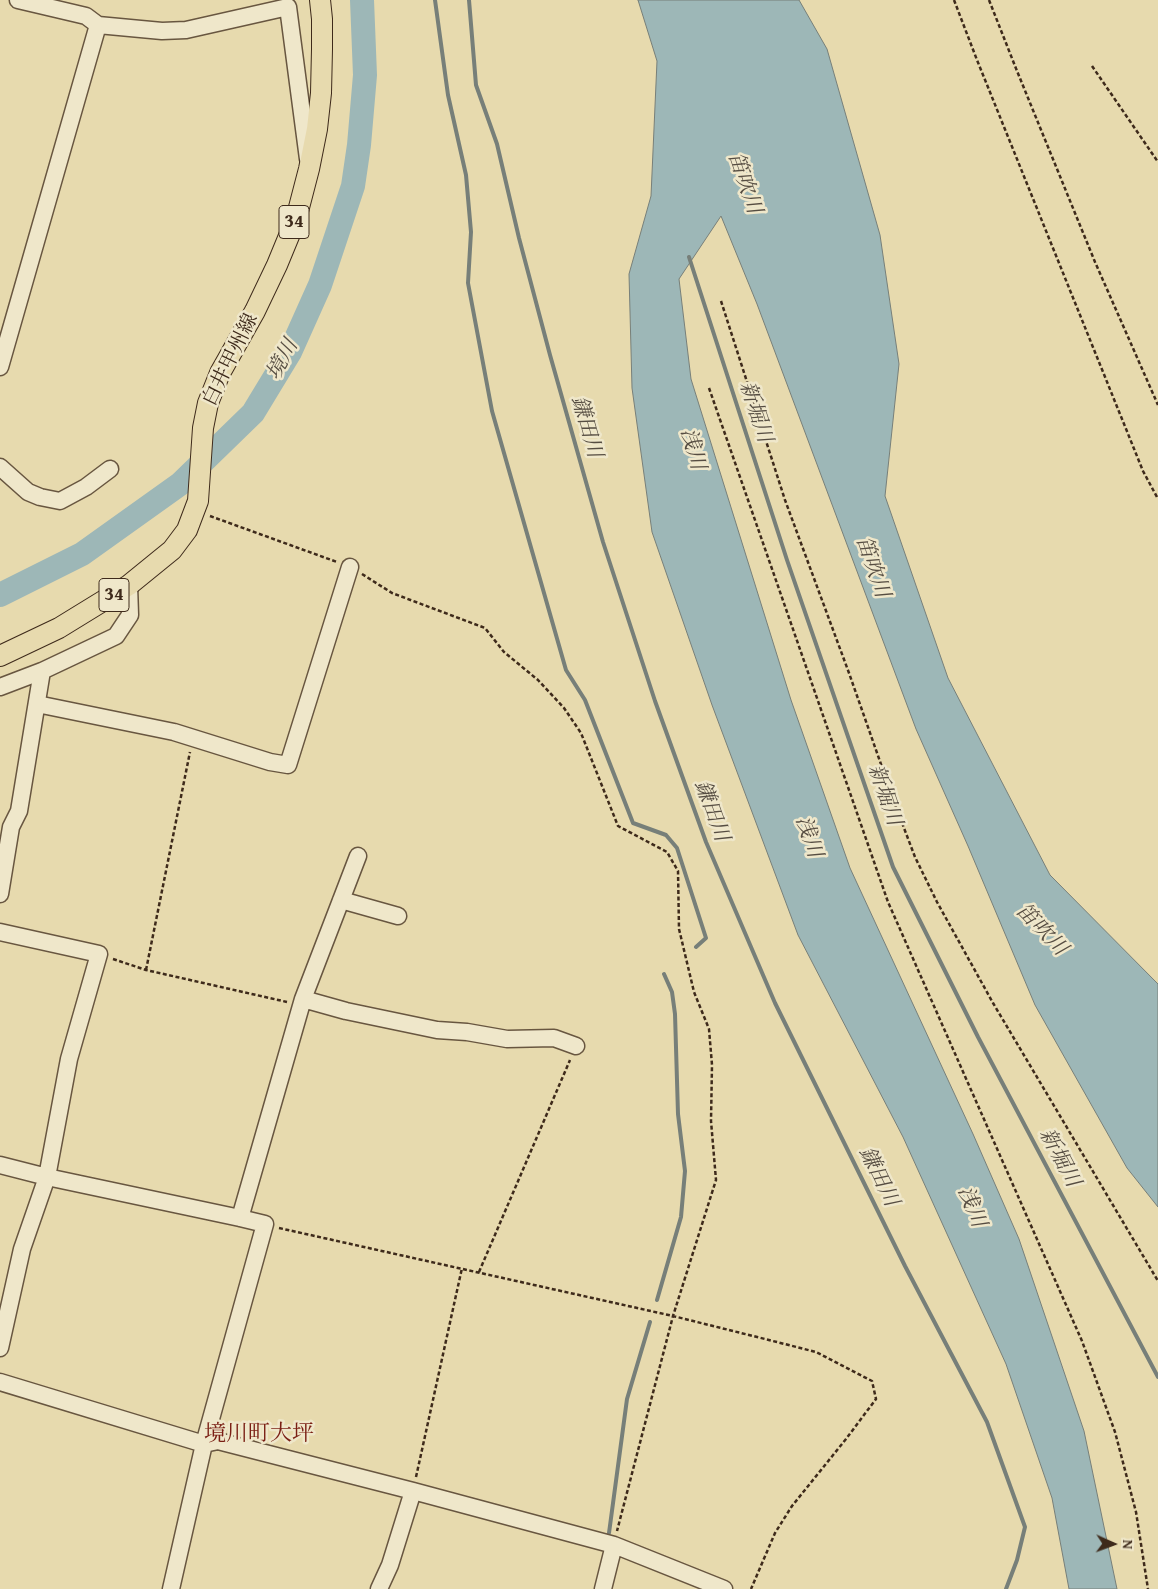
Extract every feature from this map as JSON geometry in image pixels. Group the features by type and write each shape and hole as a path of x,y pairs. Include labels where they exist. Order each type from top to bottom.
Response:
{"main road":[{"name":"白井甲州線","path":"0,656 59,628 129,585 172,550 187,530 196,507 203,428 208,403 220,373 255,311 277,265 296,219 309,169 318,129 321,93 322,19 320,0"}],"street":[{"path":"18,0 86,16 98,25 162,31 186,30 288,7 309,169"},
{"path":"0,367 98,25"},
{"path":"0,467 28,492 40,497 60,501 110,469"},
{"path":"36,704 174,732 270,762 288,765 350,567"},
{"path":"0,687 42,671 116,636 130,615 129,585"},
{"path":"0,894 11,827 19,811 42,671"},
{"path":"240,1218 303,999 358,856"},
{"path":"341,900 398,916"},
{"path":"0,932 99,954 69,1058 47,1177 22,1249 0,1348"},
{"path":"303,999 346,1011 437,1030 467,1032 507,1039 554,1038 576,1046"},
{"path":"0,1165 265,1224 204,1444 170,1589"},
{"path":"0,1382 204,1444 218,1441 614,1545 724,1589"},
{"path":"379,1589 390,1565 413,1491"},
{"path":"603,1589 614,1545"}],"path":[{"path":"954,0 980,69 1136,453 1158,499"},
{"path":"989,0 1095,262 1158,405"},
{"path":"1092,66 1158,162"},
{"path":"721,301 785,500 896,807 916,857 937,902 993,1003 1158,1280"},
{"path":"709,388 888,902 1082,1340 1116,1432 1136,1512 1148,1589"},
{"path":"196,507 206,515 350,567 392,592 485,628 504,652 538,680 564,708 582,733 618,826 667,852 678,871 679,929 694,992 709,1029 712,1065 711,1121 716,1180 673,1316 614,1545"},
{"path":"146,970 193,738"},
{"path":"99,954 146,970 290,1002 303,999"},
{"path":"479,1272 576,1046"},
{"path":"265,1224 673,1316 816,1352 872,1381 876,1399 792,1506 775,1533 752,1589"},
{"path":"413,1491 462,1268"}],"water":[{"path":"638,0 799,0 827,49 880,235 899,364 885,496 948,678 1050,875 1158,984 1158,1207 1127,1168 1035,1005 916,729 757,304 721,216 679,279 691,379 791,700 850,868 973,1134 1019,1239 1084,1431 1117,1589 1069,1589 1052,1498 1006,1364 903,1137 798,935 712,705 652,532 632,388 629,274 651,196 657,61"}],"waterway":[{"name":"境川","path":"0,595 82,554 180,484 253,413 290,352 320,285 353,186 359,145 365,75 362,0"},
{"path":"435,0 448,95 466,175 471,232 468,283 492,411 566,670 585,700 633,823 666,835 677,848 706,938 696,947"},
{"name":"鎌田川","path":"469,0 476,85 497,144 519,238 550,355 603,542 655,701 706,842 775,1003 905,1266 987,1422 1025,1527 1017,1560 1006,1589"},
{"name":"新堀川","path":"689,257 787,560 893,867 978,1037 1158,1377"},
{"path":"657,1300 681,1217 685,1171 678,1114 675,1014 672,992 664,974"},
{"path":"609,1533 627,1399 650,1322"}],"district":[{"name":"境川町大坪","path":"259,1434"}],"water label":[{"name":"笛吹川","path":"744,183"},
{"name":"浅川","path":"692,449"},
{"name":"笛吹川","path":"872,567"},
{"name":"浅川","path":"808,837"},
{"name":"笛吹川","path":"1041,930"},
{"name":"浅川","path":"971,1207"}]}
